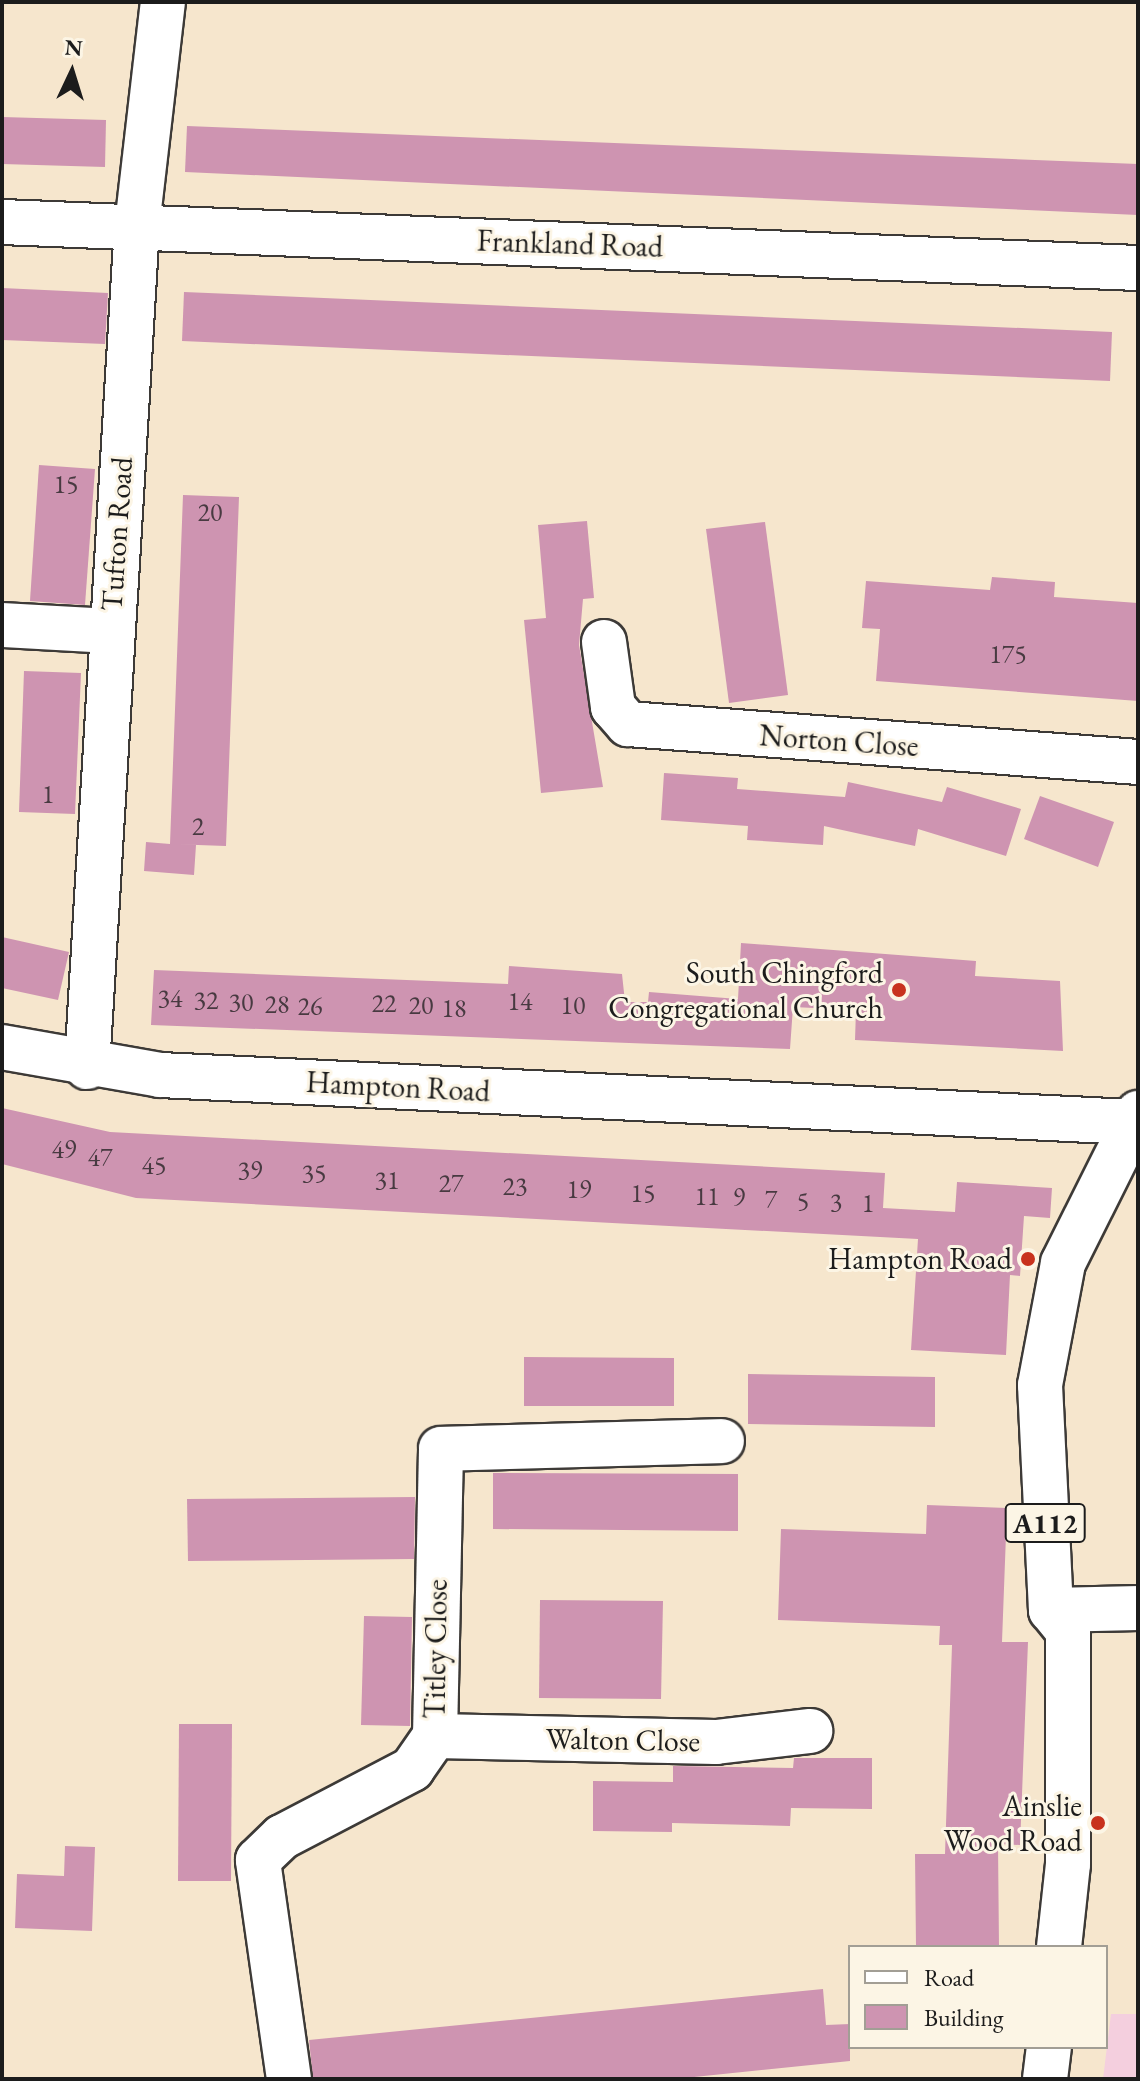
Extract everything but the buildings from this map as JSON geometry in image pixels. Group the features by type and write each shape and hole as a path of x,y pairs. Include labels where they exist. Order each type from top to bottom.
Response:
{"street":[{"name":"Tufton Road","path":"87,1067 137,226 163,2"},
{"name":"Frankland Road","path":"2,222 1138,268"},
{"path":"2,625 111,631"},
{"name":"Norton Close","path":"604,642 613,707 628,724 1138,762"},
{"name":"Hampton Road","path":"2,1047 87,1067 1135,1118"},
{"name":"A112","path":"1059,1945 1068,1864 1068,1631 1051,1610 1040,1385 1048,1324 1063,1263 1135,1118"},
{"name":"Titley Close","path":"289,2079 258,1860 282,1837 412,1769 435,1736 441,1449 722,1441"},
{"path":"1051,1610 1138,1608"},
{"name":"Walton Close","path":"435,1736 716,1742 810,1731"},
{"path":"1045,2079 1049,2049"}],"shaded area":[{"path":"1111,2014 1138,2014 1138,2079 1103,2079"}],"place":[{"name":"South Chingford Congregational Church","path":"899,990"},
{"name":"Hampton Road","path":"1028,1259"},
{"name":"Ainslie Wood Road","path":"1098,1823"}]}
